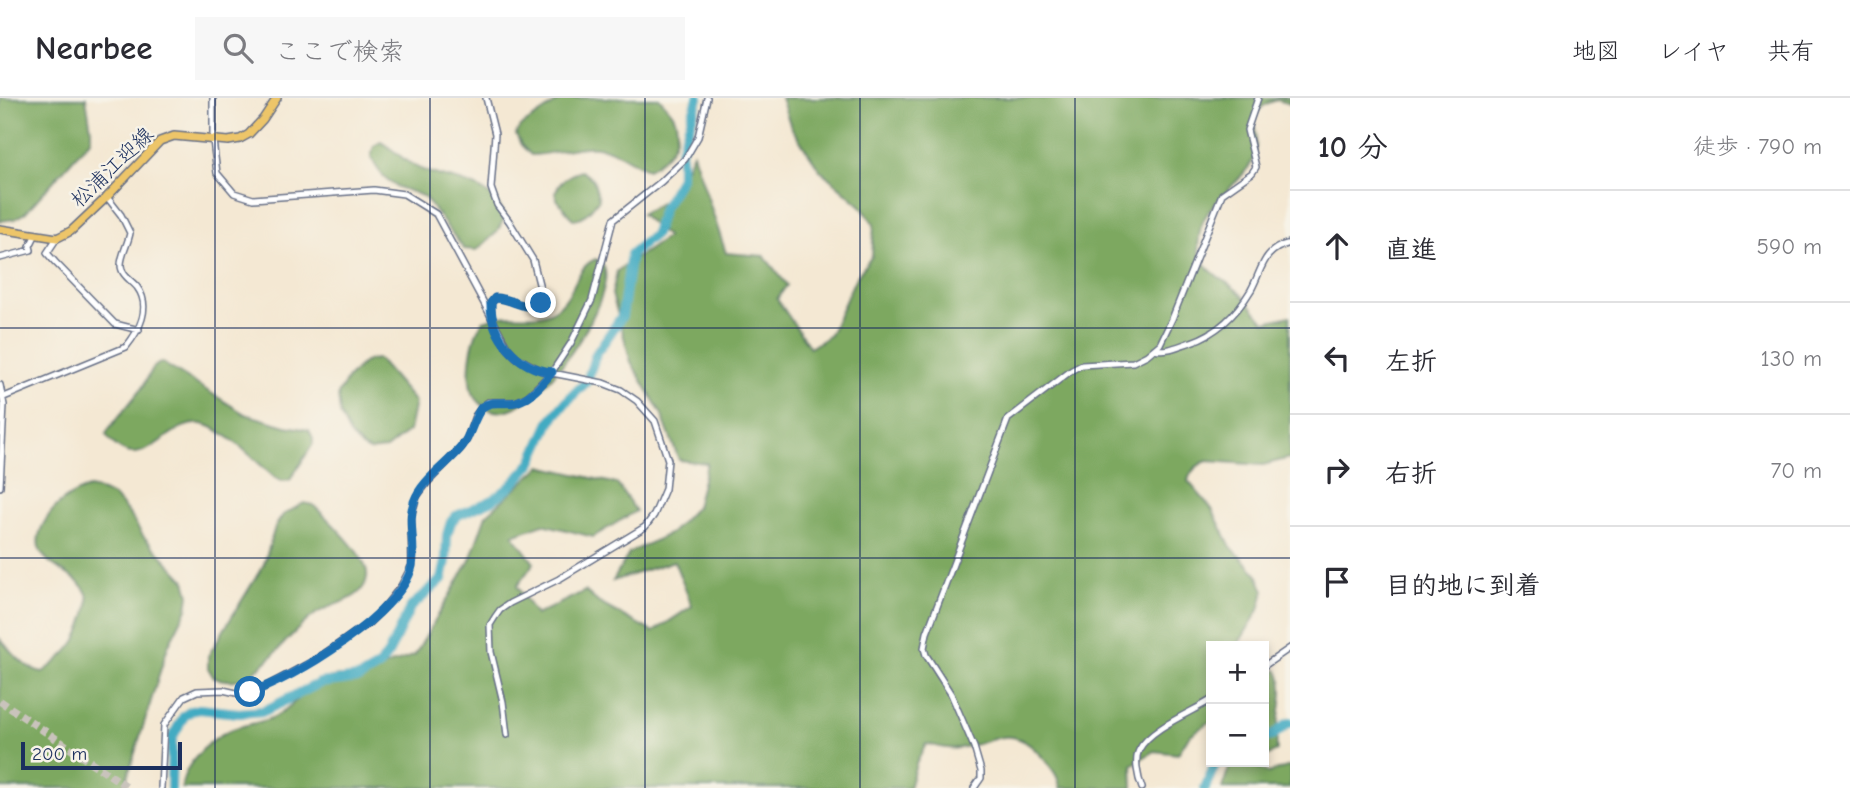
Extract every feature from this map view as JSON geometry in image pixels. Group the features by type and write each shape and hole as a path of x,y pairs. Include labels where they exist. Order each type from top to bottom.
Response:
{"main road":[{"name":"松浦江迎線","path":"57,238 71,231 154,146 167,137 228,141 249,134 263,120 277,98"},
{"path":"0,229 57,238"}],"street":[{"path":"213,98 213,140 217,173 234,193 253,199 374,190 404,194 436,214 500,337 516,357 541,371 603,383 621,390 637,401 655,421 665,445 667,477 660,503 645,527 559,579 510,603 500,610 490,625 491,652 503,702 507,734"},
{"path":"486,98 495,134 490,177 494,199 533,260 541,303 528,306 495,298 491,303 491,318"},
{"path":"161,788 164,725 184,696 197,691 223,690 241,694 259,690 315,660 369,623 382,610 409,574 412,565 413,505 427,483 461,448 482,407 488,402 516,402 528,396 552,372 571,343 592,300 613,220 662,181 689,153 698,137 707,98"},
{"path":"974,788 981,778 981,771 974,747 951,694 928,661 924,648 939,599 1008,419 1072,369 1082,365 1133,362 1154,349 1165,337 1222,194 1252,173 1256,167 1247,130 1258,98"},
{"path":"4,397 126,347 139,330 143,302 139,289 122,272 121,264 130,233 121,215 107,197"},
{"path":"0,258 32,250 30,246 35,236"},
{"path":"57,238 47,253 55,262 116,324 139,330"},
{"path":"1154,349 1167,350 1219,330 1252,289 1269,255 1275,248 1290,243"},
{"path":"0,384 4,397 0,487"},
{"path":"1269,663 1290,648"},
{"path":"1142,786 1137,758 1144,743 1164,727 1206,702"}],"green space":[{"path":"0,98 86,98 91,139 26,212 15,219 0,221"},
{"path":"563,98 659,98 674,116 677,124 675,140 667,154 648,169 611,150 597,147 531,155 521,145 516,134 520,127"},
{"path":"781,98 1290,98 1290,104 1277,100 1258,111 1255,118 1256,144 1252,162 1213,205 1202,224 1199,236 1198,250 1206,265 1240,293 1265,322 1290,316 1290,458 1263,465 1207,461 1190,474 1188,481 1212,509 1231,547 1257,574 1264,591 1259,610 1240,641 1206,641 1206,724 1189,736 1178,754 1154,751 1132,765 1133,788 1060,788 1052,769 1033,747 1023,740 1004,737 955,748 926,744 916,764 909,788 182,788 192,763 205,747 221,735 274,717 319,682 340,676 353,678 415,655 470,560 486,515 541,466 617,484 636,511 593,537 543,524 513,535 534,563 517,586 536,615 585,591 599,603 653,632 692,606 674,561 613,581 629,553 671,533 696,507 707,463 679,460 661,413 631,362 612,294 617,271 667,237 641,214 672,196 693,153 726,253 764,256 787,285 777,299 810,348 830,335 855,279 872,256 874,224 860,205 820,170 791,127"},
{"path":"381,142 417,168 470,184 491,196 505,217 497,232 477,250 464,249 425,198 398,187 380,172 371,156 374,146"},
{"path":"581,171 593,179 599,199 585,215 573,219 555,193 565,179"},
{"path":"596,259 605,271 603,289 594,313 562,366 541,389 520,405 499,411 482,405 470,386 470,359 483,321 507,315 541,315 554,310 567,298 583,269"},
{"path":"378,359 415,402 409,431 386,449 370,451 350,435 340,414 338,394 348,378 362,364"},
{"path":"161,362 245,414 309,430 313,444 290,480 275,478 233,441 206,425 192,424 179,429 144,451 132,453 119,448 106,435 108,430 142,388 153,368"},
{"path":"89,488 115,497 143,536 185,580 189,595 187,609 168,646 124,788 0,788 0,639 24,664 43,672 64,655 76,639 86,613 88,597 74,578 44,556 39,547 39,534 47,518 60,503"},
{"path":"304,503 313,505 355,549 366,569 365,585 354,596 324,609 308,620 268,661 250,675 232,680 214,678 208,668 208,656 264,564 275,527 283,515"},
{"path":"1277,670 1281,677 1282,697 1277,751 1269,755 1269,704 1269,673"},
{"path":"1290,766 1290,788 1222,788 1229,767 1257,767 1268,773"}],"waterway":[{"path":"171,788 172,738 184,716 191,711 264,711 320,683 359,678 378,667 388,654 410,608 442,579 451,522 456,516 491,501 509,488 531,464 551,420 587,381 596,354 622,316 631,254 655,234 663,208 681,178 681,151 698,98"},
{"path":"1269,737 1289,723"},
{"path":"1205,788 1214,767"}],"tunnel":[{"path":"0,701 129,788"}],"route":[{"path":"250,692 259,690 315,660 350,637 369,623 401,586 412,565 411,516 417,496 461,448 475,416 482,407 488,402 516,402 528,396 552,372 530,366 508,348 491,318 491,303 495,298 528,306 541,303"}]}
